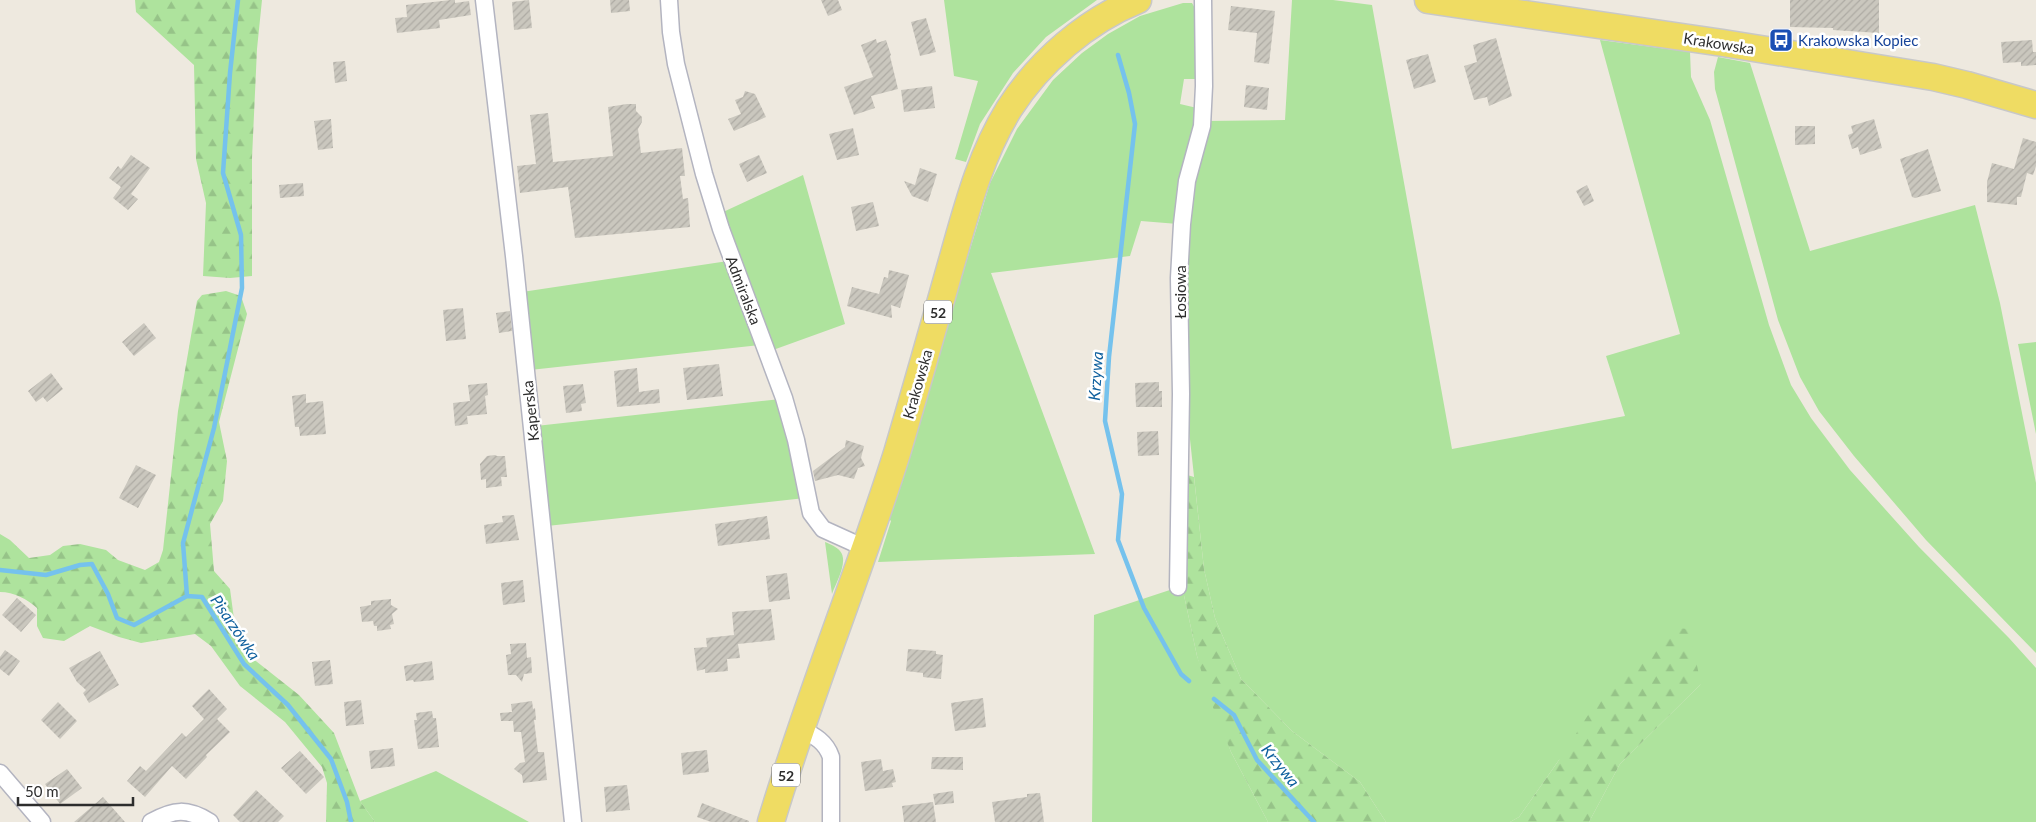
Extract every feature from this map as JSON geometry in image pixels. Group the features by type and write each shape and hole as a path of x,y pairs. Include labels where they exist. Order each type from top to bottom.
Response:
{"main road":[{"name":"Krakowska","path":"771,822 899,445 986,151 1010,108 1027,84 1049,60 1090,26 1138,0"},
{"name":"Krakowska","path":"1428,0 1916,74 1968,85 2036,105"}],"street":[{"name":"Kaperska","path":"484,0 514,256 573,822"},
{"name":"Admiralska","path":"669,0 676,64 704,174 721,229 784,398 802,466 811,513 823,529 865,548"},
{"name":"Łosiowa","path":"1178,587 1181,394 1179,278 1187,181 1202,126 1204,0"},
{"path":"802,729 823,742 828,748 831,757 831,822"},
{"path":"0,773 42,822"},
{"path":"151,822 165,814 182,811 197,814 210,822"}],"green space":[{"path":"135,0 262,0 257,49 252,158 252,276 230,278 203,276 206,203 196,159 194,65 136,12"},
{"path":"944,0 1097,0 1046,37 1013,73 980,124 966,162 955,159 978,81 954,76"},
{"path":"1292,0 1333,0 1372,5 1452,449 1625,416 1606,356 1680,334 1600,40 1690,52 1691,77 1710,120 1769,325 1791,385 1811,418 1850,470 1919,547 2036,668 2036,822 1589,822 1620,764 1701,684 1559,760 1519,817 1510,822 1386,822 1360,782 1292,731 1241,679 1215,618 1204,569 1185,393 1186,224 1206,121 1285,120"},
{"path":"1183,3 1192,3 1196,10 1195,79 1184,79 1180,104 1197,108 1178,224 1141,221 1130,256 991,273 1095,554 878,562 891,521 889,519 990,183 1017,129 1053,80 1082,53 1108,34 1140,16"},
{"path":"1718,57 1750,63 1810,251 1975,205 2000,303 2036,483 2036,653 1926,540 1854,456 1819,411 1800,377 1778,320 1715,89 1714,72"},
{"path":"803,175 845,324 773,350 721,213"},
{"path":"728,261 760,345 530,370 522,292"},
{"path":"226,291 241,296 247,314 219,422 227,461 223,501 210,524 214,571 230,589 234,619 251,657 299,695 334,733 360,801 375,822 326,822 327,783 322,767 285,722 240,686 211,646 195,634 141,643 90,626 64,641 43,638 37,626 37,608 20,597 0,592 0,534 10,540 29,558 50,555 63,546 80,544 106,550 118,560 145,570 159,562 163,550 178,411 197,301 202,295"},
{"path":"2036,342 2036,434 2018,344"},
{"path":"781,399 805,498 547,526 536,426"},
{"path":"1184,474 1194,477 1204,569 1215,618 1241,679 1292,731 1360,782 1386,822 1268,822 1231,752 1208,695 1197,656 1182,586"},
{"path":"825,542 839,550 843,560 841,572 832,594"},
{"path":"1182,586 1197,656 1231,752 1268,822 1092,822 1094,615"},
{"path":"1675,628 1689,629 1701,684 1620,764 1589,822 1510,822 1519,817 1603,692"},
{"path":"436,771 529,822 375,822 360,801"}],"building":[{"path":"455,0 455,3 469,1 471,15 439,20 440,28 397,33 395,18 407,17 406,5"},
{"path":"529,0 532,28 514,30 512,2"},
{"path":"610,0 629,0 630,11 611,13"},
{"path":"821,0 838,0 842,10 828,16"},
{"path":"1790,0 1879,0 1879,33 1833,30 1833,28 1790,27"},
{"path":"1231,6 1275,11 1269,64 1254,62 1257,33 1228,30"},
{"path":"926,18 936,52 920,56 911,22"},
{"path":"1496,38 1512,96 1489,106 1487,97 1474,100 1464,66 1477,62 1473,45"},
{"path":"876,39 877,43 886,40 898,89 871,96 875,108 854,115 844,87 873,77 861,45"},
{"path":"2032,40 2033,52 2036,52 2036,65 2021,66 2021,62 2003,63 2001,42"},
{"path":"1428,54 1436,82 1414,89 1406,60"},
{"path":"345,61 347,81 335,83 333,62"},
{"path":"1246,85 1269,88 1267,110 1244,107"},
{"path":"932,86 935,108 904,112 901,90"},
{"path":"745,91 755,94 766,117 734,131 728,119 741,114 735,100 743,97"},
{"path":"636,104 636,111 642,117 642,122 638,129 641,153 682,148 685,176 680,176 683,199 688,198 690,227 575,238 568,187 520,193 517,166 536,164 530,115 548,113 553,162 613,156 608,107"},
{"path":"331,119 333,148 318,150 314,121"},
{"path":"1874,119 1882,148 1860,155 1858,147 1852,149 1848,135 1853,133 1851,126"},
{"path":"1795,126 1815,126 1815,144 1795,145"},
{"path":"853,128 859,155 837,160 829,134"},
{"path":"2023,138 2036,142 2036,166 2033,175 2027,173 2021,197 2017,197 2017,205 1987,202 1987,182 1992,163 2014,169"},
{"path":"1928,149 1941,191 1915,198 1912,197 1900,159"},
{"path":"131,155 150,168 131,194 138,199 128,210 113,198 121,187 109,178 118,166 121,169"},
{"path":"759,155 767,173 747,182 739,164"},
{"path":"920,168 937,174 928,202 912,196 904,181 915,185"},
{"path":"303,183 304,196 280,198 279,185"},
{"path":"1587,185 1594,201 1584,206 1576,191"},
{"path":"873,202 879,226 856,231 851,207"},
{"path":"889,270 909,275 900,308 891,305 892,318 847,306 852,287 879,294 884,277 888,278"},
{"path":"463,308 466,339 446,341 443,310"},
{"path":"510,311 512,331 499,333 496,313"},
{"path":"144,323 156,338 134,356 122,342"},
{"path":"719,364 723,396 687,400 683,368"},
{"path":"637,368 639,392 659,389 660,403 617,407 614,371"},
{"path":"51,373 63,389 47,402 43,397 36,402 28,391"},
{"path":"1159,382 1159,391 1162,391 1162,407 1136,407 1135,383"},
{"path":"487,383 488,395 485,396 487,414 467,416 468,424 455,426 453,403 470,401 468,385"},
{"path":"583,384 586,403 581,404 582,411 566,413 563,386"},
{"path":"306,394 306,403 323,401 326,434 300,436 299,427 295,427 292,396"},
{"path":"1158,431 1159,455 1138,456 1137,432"},
{"path":"846,440 864,446 861,458 865,466 858,468 854,479 838,475 815,481 813,471 845,447"},
{"path":"487,456 505,456 507,477 501,477 502,486 486,488 486,479 481,480 480,464"},
{"path":"136,465 156,475 138,508 119,498"},
{"path":"514,515 519,540 486,544 484,525 503,522 502,516"},
{"path":"767,516 770,539 718,546 715,524"},
{"path":"787,573 790,599 769,602 766,576"},
{"path":"523,580 525,602 503,605 501,583"},
{"path":"17,598 36,615 21,632 2,615"},
{"path":"391,599 391,605 398,609 392,614 394,624 390,625 391,629 377,631 377,626 374,626 373,621 362,622 360,607 371,605 371,601"},
{"path":"771,609 775,640 738,644 740,658 727,659 728,671 705,673 705,669 697,671 694,648 707,647 706,638 734,635 732,612"},
{"path":"526,643 527,658 531,657 532,673 524,674 522,682 516,675 508,675 506,655 511,654 510,644"},
{"path":"908,649 936,651 936,654 943,655 941,679 923,677 923,673 906,671"},
{"path":"5,650 20,661 9,676 0,669 0,657"},
{"path":"100,651 119,685 89,703 83,693 86,690 77,682 69,668"},
{"path":"330,660 333,684 315,686 312,662"},
{"path":"432,661 434,680 406,681 404,666"},
{"path":"209,689 227,709 217,719 230,732 206,755 207,757 186,779 172,766 145,797 127,781 140,766 146,771 182,733 186,737 204,719 192,706"},
{"path":"983,698 986,727 955,731 951,703"},
{"path":"361,700 364,724 346,726 344,702"},
{"path":"532,701 533,709 535,708 536,720 534,720 538,752 544,752 547,780 523,783 522,775 514,769 520,763 525,762 521,732 514,732 513,721 501,721 500,713 512,712 511,704"},
{"path":"58,702 77,721 60,739 41,720"},
{"path":"432,711 433,718 436,718 439,747 418,749 414,720 417,720 416,713"},
{"path":"393,748 395,766 371,769 369,751"},
{"path":"707,750 709,772 683,775 681,753"},
{"path":"300,751 324,777 306,794 281,768"},
{"path":"932,757 963,757 963,770 931,769"},
{"path":"881,759 883,771 893,769 896,782 892,783 893,787 865,791 861,762"},
{"path":"67,769 82,788 60,804 45,784"},
{"path":"627,785 630,810 606,812 604,787"},
{"path":"256,790 284,816 278,822 240,822 233,815"},
{"path":"953,791 954,803 935,805 933,794"},
{"path":"1040,793 1044,822 995,822 992,802 1027,797 1027,794"},
{"path":"103,797 125,822 74,822 95,804"},
{"path":"933,802 936,822 904,822 902,806"},
{"path":"702,803 749,822 711,822 697,817"}],"waterway":[{"path":"187,596 183,543 214,428 242,288 241,235 223,173 230,73 238,0"},
{"name":"Krzywa","path":"1118,55 1129,93 1135,124 1109,357 1105,421 1122,494 1118,540 1144,608 1181,674 1189,681"},
{"name":"Pisarzówka","path":"0,570 46,575 80,565 92,564 108,594 117,618 134,625 187,596 202,597 244,664 288,705 331,759 347,802 351,822"},
{"name":"Krzywa","path":"1214,699 1234,715 1257,760 1314,822"}],"place":[{"name":"Krakowska Kopiec","path":"1781,40"}]}
